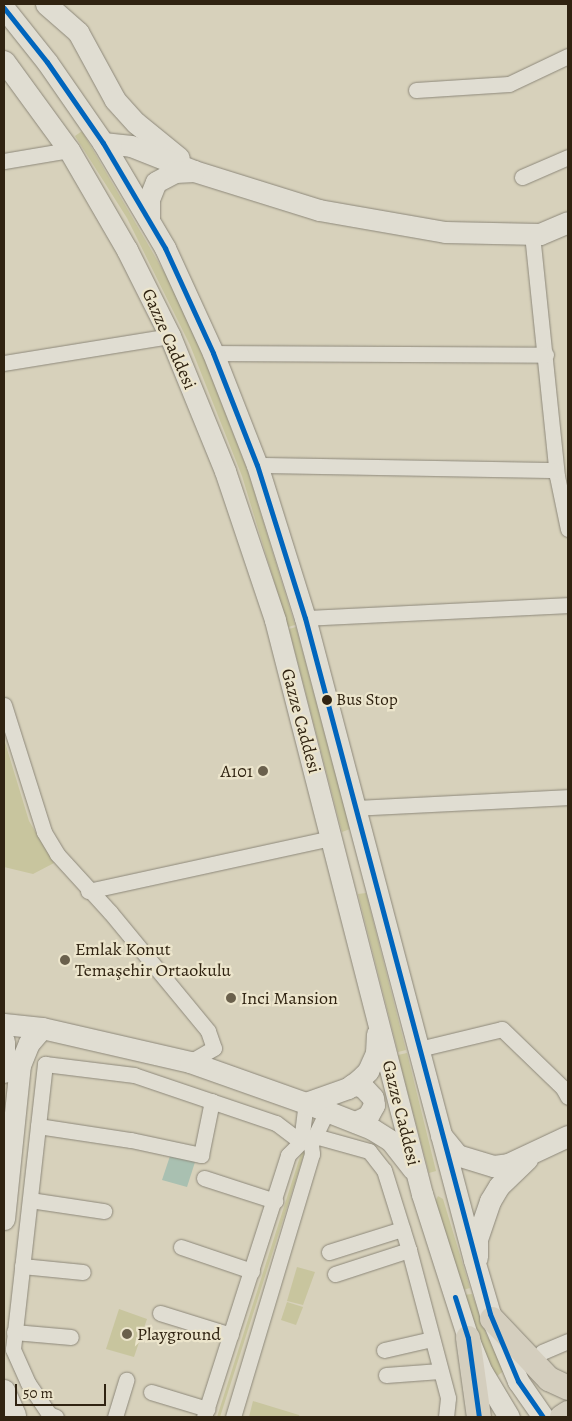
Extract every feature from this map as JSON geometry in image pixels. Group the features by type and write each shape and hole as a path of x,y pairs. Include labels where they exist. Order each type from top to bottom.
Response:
{"main road":[{"path":"46,4 78,32 115,100 136,123 194,171"},
{"name":"Gazze Caddesi","path":"4,8 47,62 103,143 149,218 213,353 257,465 305,618 419,1049 438,1131 478,1274 492,1319 518,1381 543,1417"},
{"name":"Gazze Caddesi","path":"4,60 69,150 127,250 170,336 225,471 275,620 417,1175 468,1338 482,1372 510,1417"},
{"path":"103,143 131,146 194,171 319,210 445,232 540,234 568,222"},
{"path":"149,218 149,199 156,182 175,172 194,171"},
{"path":"306,1102 352,1085 368,1071 376,1053 371,995"},
{"path":"4,1024 42,1028 190,1062 306,1102 355,1122 391,1141 417,1175"},
{"path":"4,1219 20,1065 29,1043 42,1028"},
{"path":"4,1041 4,1072"},
{"path":"352,1085 362,1086 373,1098 374,1105 368,1116 355,1122"},
{"path":"438,1131 457,1155 494,1166 508,1164 542,1150"},
{"path":"478,1274 477,1239 490,1201 523,1162 568,1136"},
{"path":"492,1319 549,1379 568,1388"},
{"path":"468,1338 479,1417"},
{"path":"4,1390 12,1413"},
{"path":"562,1417 568,1413"}],"street":[{"path":"416,90 509,84 568,56"},
{"path":"4,161 69,150"},
{"path":"522,178 568,157"},
{"path":"532,234 546,355 556,470 568,529"},
{"path":"4,362 170,336"},
{"path":"213,353 546,355"},
{"path":"257,465 556,470"},
{"path":"305,618 568,605"},
{"path":"4,704 44,832 62,861 88,892 110,912 208,1031 214,1048 190,1062"},
{"path":"354,808 568,798"},
{"path":"88,892 332,838"},
{"path":"419,1049 502,1028 563,1088 568,1096"},
{"path":"56,1417 49,1414 28,1383 12,1349 45,1064 134,1075 276,1123 301,1142"},
{"path":"38,1126 131,1140 201,1155 212,1101"},
{"path":"150,1392 206,1413 275,1201 288,1155 301,1142 306,1102"},
{"path":"233,1417 315,1136 327,1111"},
{"path":"315,1136 369,1151 384,1170 409,1250 448,1398 446,1417"},
{"path":"204,1178 275,1201"},
{"path":"30,1200 104,1212"},
{"path":"328,1252 402,1229"},
{"path":"181,1247 252,1271"},
{"path":"335,1274 409,1250"},
{"path":"22,1266 83,1272"},
{"path":"160,1313 231,1335"},
{"path":"14,1332 71,1337"},
{"path":"384,1350 432,1339"},
{"path":"542,1352 568,1340"},
{"path":"386,1375 440,1371"},
{"path":"114,1417 126,1380"}],"shaded area":[{"path":"82,131 167,277 198,343 248,472 295,625 288,627 242,476 190,345 127,218 75,136"},
{"path":"296,627 350,829 342,832 289,629"},
{"path":"4,739 29,821 54,863 33,874 4,867"},
{"path":"366,893 406,1050 398,1052 358,894"},
{"path":"407,1053 436,1171 429,1173 398,1055"},
{"path":"304,1144 307,1145 220,1417 217,1417"},
{"path":"171,1153 195,1162 187,1187 162,1180"},
{"path":"438,1196 443,1199 470,1288 463,1290 435,1202"},
{"path":"297,1267 315,1272 303,1305 287,1301"},
{"path":"472,1294 487,1336 509,1367 489,1382 463,1295"},
{"path":"287,1302 303,1307 296,1325 281,1320"},
{"name":"Playground","path":"119,1309 147,1319 134,1357 106,1349"},
{"path":"253,1401 299,1415 300,1417 249,1417"}],"transit line":[{"path":"4,8 47,62 103,143 165,248 213,353 257,465 305,618 490,1314 518,1381 543,1417"},
{"path":"455,1297 468,1338 479,1417"}],"place":[{"name":"Bus Stop","path":"327,700"},
{"name":"A101","path":"263,771"},
{"name":"Emlak Konut Temaşehir Ortaokulu","path":"65,960"},
{"name":"Inci Mansion","path":"231,998"},
{"name":"Playground","path":"127,1334"}]}
